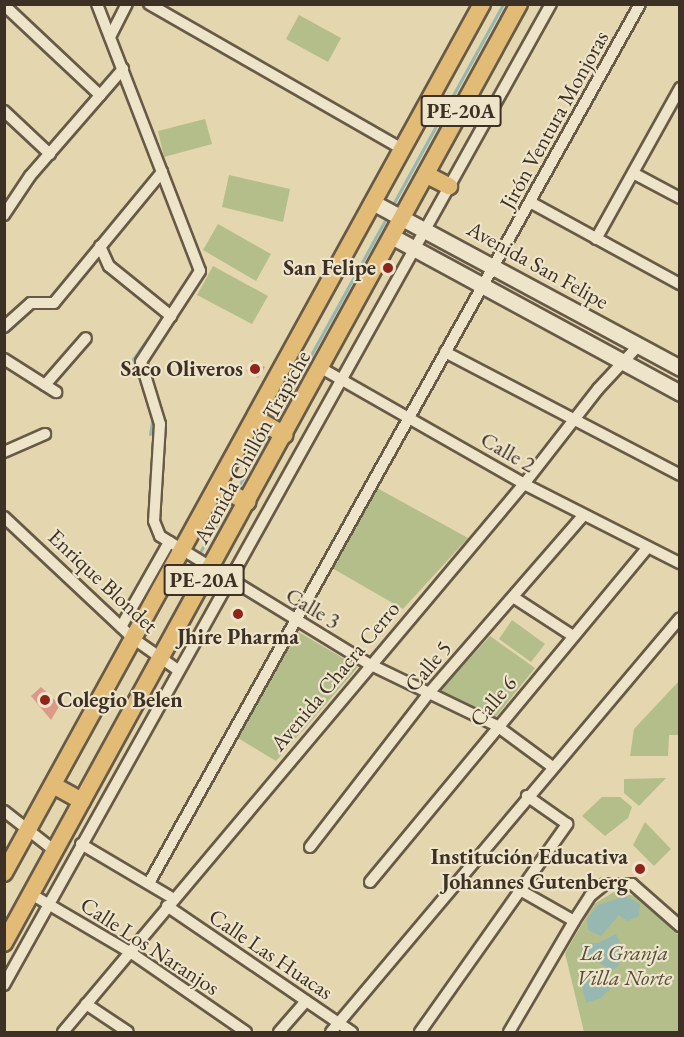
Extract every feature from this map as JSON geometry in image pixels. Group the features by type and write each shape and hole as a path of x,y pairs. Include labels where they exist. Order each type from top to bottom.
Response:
{"main road":[{"name":"Avenida Chillón Trapiche","path":"4,873 53,785 127,633 175,547 218,487 482,4"},
{"name":"Avenida Chillón Trapiche","path":"4,943 285,435 519,4"},
{"path":"427,175 449,186"},
{"name":"Avenida San Felipe","path":"374,203 680,368"},
{"name":"Avenida San Felipe","path":"393,237 680,393"},
{"path":"255,418 285,435"},
{"path":"218,487 247,502"},
{"path":"53,785 82,801"}],"street":[{"path":"97,4 200,271 141,362 160,424 154,522 175,547"},
{"path":"110,37 127,4"},
{"path":"149,4 402,149"},
{"path":"4,985 340,378 551,4"},
{"name":"Jirón Ventura Monjoras","path":"149,884 640,4"},
{"path":"4,5 100,94"},
{"path":"6,212 50,153 123,69"},
{"path":"596,238 680,88"},
{"path":"4,111 50,153"},
{"path":"4,327 31,303 54,303 162,172"},
{"path":"633,172 680,198"},
{"path":"530,202 680,284"},
{"path":"100,246 109,266 171,316"},
{"path":"45,385 86,338"},
{"name":"Avenida Chacra Cerro","path":"63,1032 369,664 524,484 572,419 638,346"},
{"path":"445,352 680,475"},
{"path":"4,359 56,392"},
{"name":"Calle 2","path":"321,369 524,484 680,563"},
{"path":"4,452 45,434"},
{"name":"Calle 5","path":"310,847 429,693 584,516"},
{"name":"Enrique Blondet","path":"4,517 127,633 178,670"},
{"name":"Calle 3","path":"175,547 369,664 497,726 551,766"},
{"name":"Calle 6","path":"370,882 497,726 648,547"},
{"path":"513,597 573,636"},
{"path":"335,1028 416,937 551,766 680,618"},
{"path":"420,1032 518,889 567,824 527,796"},
{"path":"4,812 55,851"},
{"name":"Calle Las Huacas","path":"81,844 149,884 170,903 306,1001 335,1028 352,1032"},
{"path":"509,1032 590,896 618,881 644,891 680,926"},
{"path":"518,889 574,921"},
{"name":"Calle Los Naranjos","path":"32,894 130,952 246,1032"},
{"path":"279,1032 306,1001"},
{"path":"86,1004 128,1032"}],"green space":[{"path":"299,15 341,38 328,62 286,39"},
{"path":"205,119 212,144 164,157 158,131"},
{"path":"229,175 290,189 283,222 222,207"},
{"path":"218,224 271,254 256,281 203,250"},
{"path":"213,266 268,296 252,324 197,295"},
{"path":"377,488 468,538 403,609 332,568"},
{"path":"512,620 545,644 531,662 499,639"},
{"path":"297,631 358,667 276,761 238,738"},
{"path":"490,636 535,668 495,718 440,691"},
{"path":"679,681 679,735 669,735 668,756 630,756 634,729"},
{"path":"666,778 639,806 624,793 624,779"},
{"path":"602,797 620,797 632,807 628,818 605,836 582,816"},
{"path":"645,822 671,849 654,866 633,845"},
{"name":"La Granja Villa Norte","path":"614,892 641,897 679,936 679,1032 584,1032 565,953 594,904"}],"water":[{"path":"626,896 640,904 639,916 627,921 619,915 601,936 588,930 587,919 598,905"},
{"path":"616,934 623,949 618,967 612,970 598,962 582,962 581,943 598,943"},
{"path":"597,969 608,975 612,987 601,998 586,1003 578,971"}],"building":[{"name":"Saco Oliveros","path":"252,360 265,367 258,378 246,371"},
{"name":"Colegio Belen","path":"41,687 60,705 51,720 31,696"}],"waterway":[{"path":"91,4 97,20"},
{"path":"391,208 503,4"},
{"path":"273,424 387,217"},
{"path":"168,309 182,290"},
{"path":"142,379 133,359 165,314"},
{"path":"150,434 153,416"},
{"path":"237,489 269,432"},
{"path":"200,552 231,500"}],"place":[{"name":"San Felipe","path":"388,268"},
{"name":"Saco Oliveros","path":"255,369"},
{"name":"Jhire Pharma","path":"238,614"},
{"name":"Colegio Belen","path":"45,700"},
{"name":"Institución Educativa Johannes Gutenberg","path":"640,869"}]}
